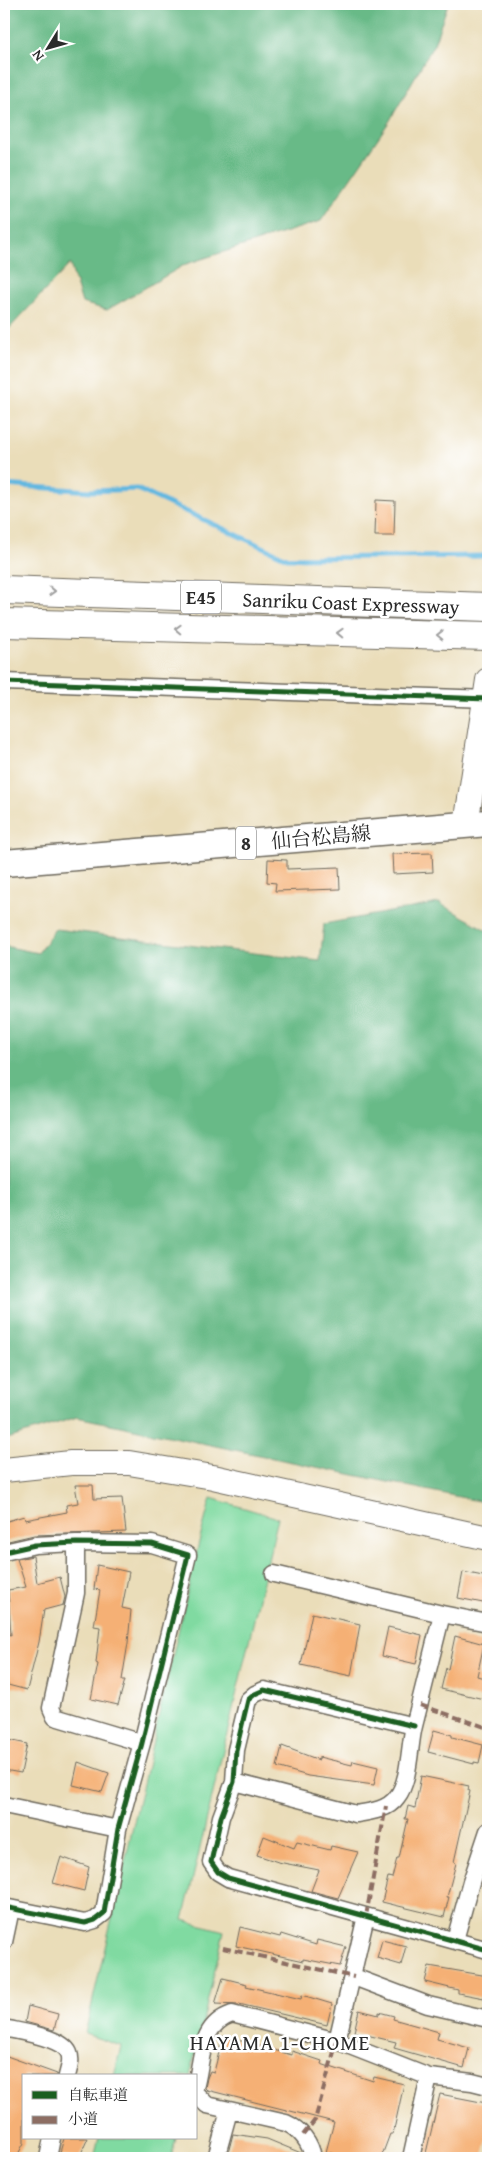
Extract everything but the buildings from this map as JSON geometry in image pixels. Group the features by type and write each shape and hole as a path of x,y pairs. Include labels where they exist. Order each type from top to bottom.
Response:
{"highway":[{"name":"Sanriku Coast Expressway","path":"4,590 488,607"},
{"name":"Sanriku Coast Expressway","path":"4,623 488,636"},
{"path":"4,630 135,627"}],"main road":[{"name":"仙台松島線","path":"4,863 477,824"}],"street":[{"path":"4,682 487,692 477,824"},
{"path":"4,1470 70,1463 129,1463 213,1476 488,1538"},
{"path":"4,1552 35,1546 76,1543 152,1544 188,1555 142,1743 118,1829 104,1913 95,1920 85,1923 7,1908 4,1942"},
{"path":"76,1543 76,1593 51,1708 55,1717 142,1743"},
{"path":"274,1574 488,1623"},
{"path":"234,1782 356,1814 372,1812 386,1806 397,1797 404,1782 414,1726 442,1614"},
{"path":"414,1726 264,1690 255,1694 248,1700 236,1750 234,1782 220,1817 211,1862 218,1872 228,1878 488,1950"},
{"path":"4,1805 118,1829"},
{"path":"455,1940 488,1831"},
{"path":"337,2041 354,1977 366,1916"},
{"path":"354,1977 428,2005 488,2019"},
{"path":"198,2076 208,2033 216,2021 232,2014 337,2041 429,2077 472,2082 488,2086"},
{"path":"4,2028 53,2040 64,2045 69,2054 70,2063 67,2074"},
{"path":"411,2158 429,2077"},
{"path":"198,2096 207,2106 294,2126 303,2135 313,2158"},
{"path":"216,2158 228,2111"},
{"path":"48,2158 52,2140"}],"green space":[{"path":"4,4 448,4 434,44 389,122 321,221 186,264 107,310 82,303 70,264 4,334"},
{"path":"439,903 488,931 488,1503 77,1417 4,1440 4,946 38,953 55,929 320,961 324,924"},
{"path":"211,1498 278,1518 183,1920 224,1931 190,2074 114,2074 121,2046 85,2034 199,1542"},
{"path":"98,2140 176,2140 171,2158 94,2158"}],"waterway":[{"path":"4,485 91,491 137,489 287,558 488,556"}],"marked path":[{"path":"420,1705 488,1728"},
{"path":"366,1916 386,1806"},
{"path":"223,1948 354,1977"},
{"path":"303,2135 315,2120 337,2041"}],"cycle path":[{"path":"4,682 488,699"},
{"path":"4,1552 35,1545 76,1543 152,1544 188,1555 142,1743 118,1829 104,1913 95,1920 85,1923 4,1907"},
{"path":"414,1726 264,1690 255,1694 248,1700 236,1750 234,1782 221,1817 211,1862 218,1872 228,1878 488,1950"}],"district":[{"name":"HAYAMA 1-CHOME","path":"280,2043"}]}
